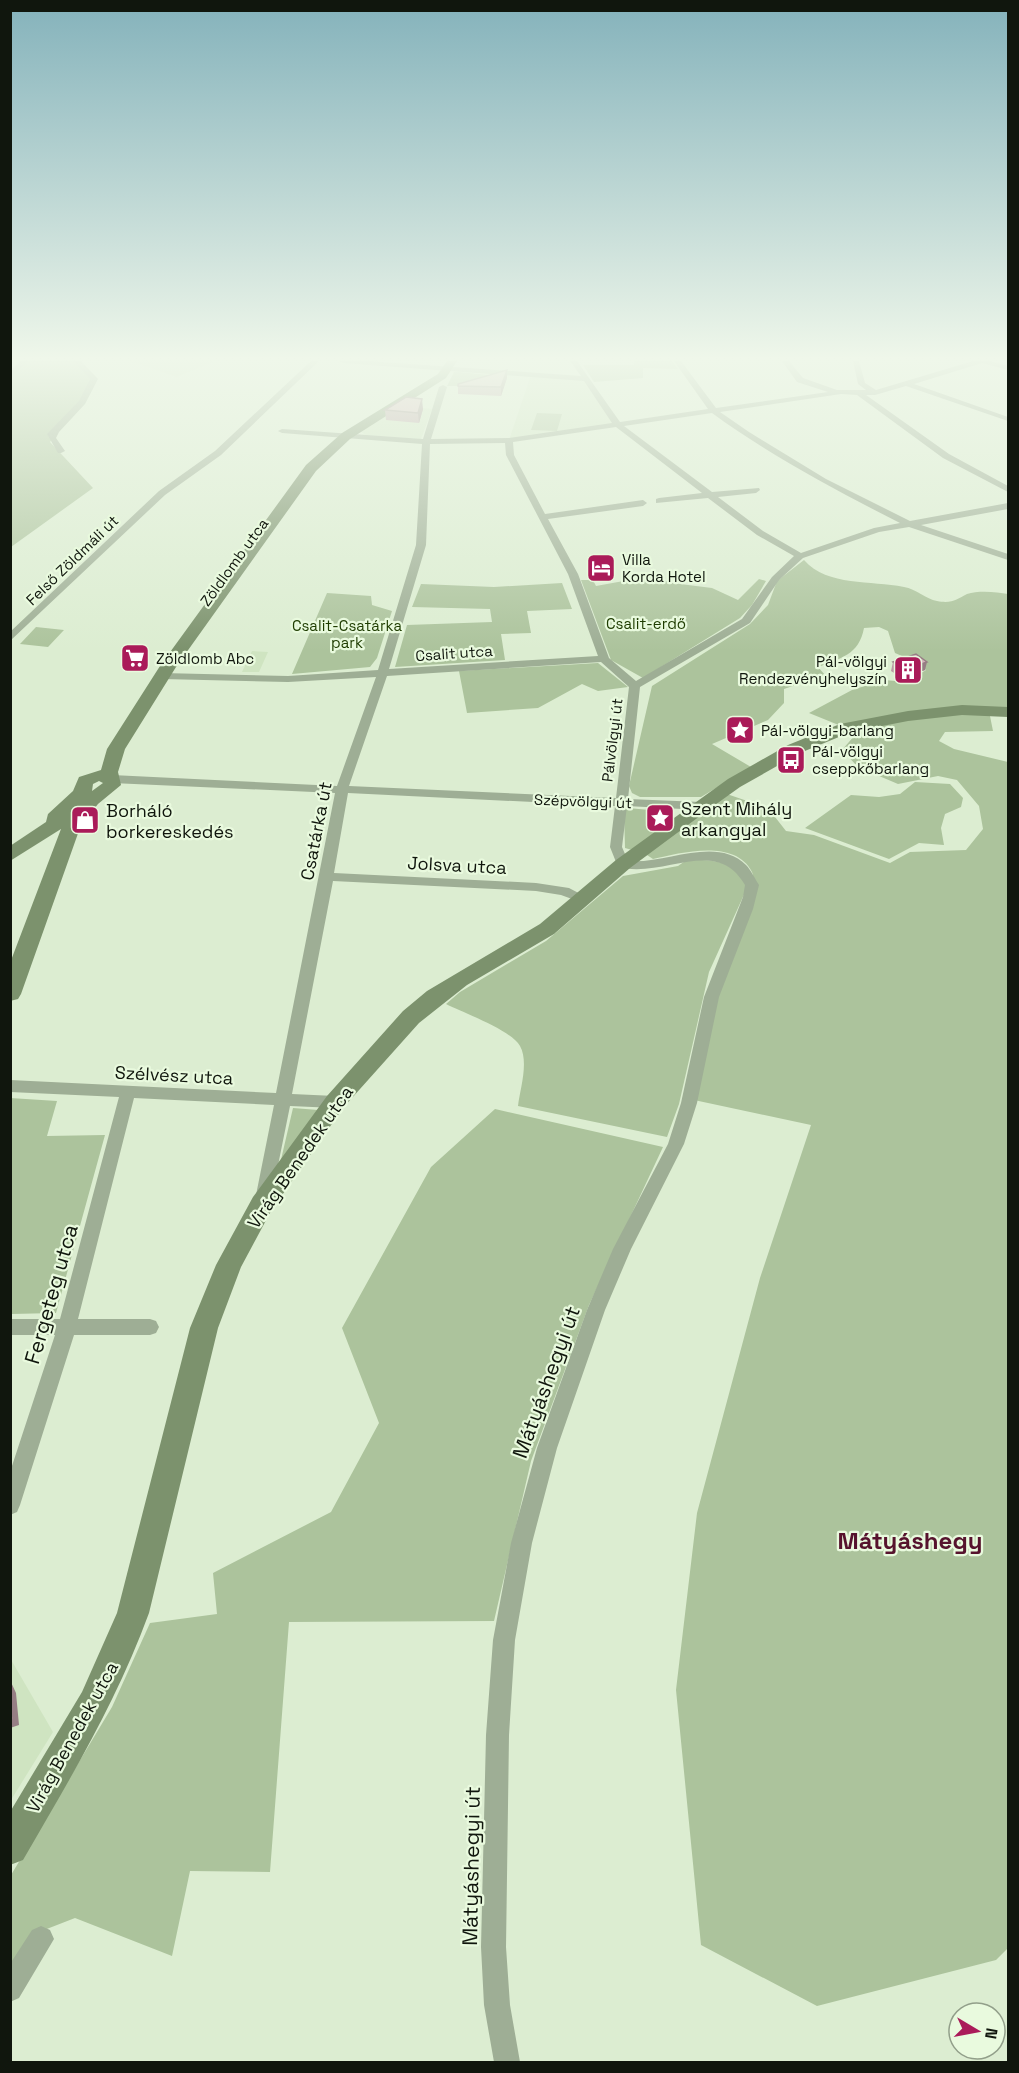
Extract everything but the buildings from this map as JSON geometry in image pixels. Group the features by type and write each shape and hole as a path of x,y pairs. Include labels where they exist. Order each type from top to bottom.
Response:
{"street":[{"name":"Felső Zöldmáli út","path":"10,638 162,494 212,458"},
{"name":"Zöldlomb utca","path":"106,780 105,748 321,458"},
{"name":"Csatárka út","path":"262,1204 342,790 383,672 421,545 425,458"},
{"path":"511,458 573,574 604,658 635,686"},
{"path":"660,458 760,533 800,556"},
{"path":"784,458 823,481 906,523 1008,557"},
{"path":"949,458 1008,489"},
{"path":"659,501 756,490"},
{"path":"543,517 643,503"},
{"name":"Pálvölgyi út","path":"623,864 616,847 635,686 746,621 767,594 775,579 800,556 877,530 906,523 1008,506"},
{"name":"Csalit utca","path":"157,675 244,680 604,658"},
{"path":"701,806 783,754 832,732 943,711 1008,712"},
{"path":"10,994 64,851 55,818 82,793 83,783 106,780"},
{"name":"Szépvölgyi út","path":"106,780 117,783 342,790 701,806"},
{"name":"Virág Benedek utca","path":"10,1846 94,1704 116,1658 133,1613 204,1328 230,1265 262,1204 335,1102 411,1017 435,996 547,929 623,864 701,806"},
{"path":"10,855 58,827"},
{"name":"Mátyáshegyi út","path":"507,2062 498,2024 493,1949 493,1896 501,1676 514,1570 546,1445 616,1263 676,1143 692,1089 718,977 748,905 752,885 741,868 719,857 688,857 641,868 623,864"},
{"name":"Jolsva utca","path":"327,877 536,887 564,891 583,899"},
{"name":"Szélvész utca","path":"10,1086 335,1102"},
{"name":"Fergeteg utca","path":"10,1506 67,1327 128,1092"},
{"path":"10,1327 150,1327"},
{"path":"10,1989 41,1939"}],"shaded area":[{"path":"252,651 268,652 259,672 242,672"},
{"path":"10,1658 53,1732 11,1800 10,1800"}],"green space":[{"path":"10,458 65,458 93,488 11,547"},
{"path":"804,560 814,569 837,579 904,587 942,602 977,592 1008,594 1008,712 989,711 993,731 945,732 939,741 954,749 1008,762 1008,1948 996,1960 817,2006 701,1945 676,1690 697,1513 760,1278 811,1125 694,1100 715,1002 755,890 753,876 744,861 720,851 706,850 653,859 644,853 721,792 768,808 786,831 814,835 890,863 910,852 966,850 983,829 979,806 957,780 938,776 898,784 858,767 842,750 855,735 846,728 809,713 852,690 884,680 907,682 926,670 916,662 895,653 888,631 879,627 864,628 862,637 853,650 841,658 818,667 825,675 784,689 784,703 768,720 712,744 751,767 701,797 640,797 632,793 629,786 652,686 750,624 768,605 777,581"},
{"name":"Csalit-erdő","path":"651,576 672,583 712,588 738,600 759,579 766,581 752,605 740,618 643,678 611,660 581,580 593,580 596,586"},
{"path":"562,583 572,609 527,611 531,633 501,634 505,660 395,667 407,625 492,622 490,609 412,607 421,584 494,587"},
{"name":"Csalit-Csatárka park","path":"327,593 371,596 372,605 392,611 377,658 370,667 292,674"},
{"path":"36,627 64,630 48,647 20,644"},
{"path":"598,663 628,687 598,691 582,684 538,708 467,713 459,671"},
{"path":"915,782 950,784 963,798 961,807 945,814 941,828 944,845 919,843 889,859 805,828 851,795 879,797 900,794"},
{"path":"628,808 671,812 675,819 632,850 625,848 624,810"},
{"path":"688,859 724,863 737,872 747,888 709,972 679,1104 667,1137 518,1106 524,1068 523,1052 520,1046 497,1028 446,1004 460,992 546,941 623,876 678,866"},
{"path":"10,1098 57,1101 47,1136 105,1135 56,1313 11,1314"},
{"path":"293,1108 318,1110 280,1164"},
{"path":"495,1109 663,1147 589,1305 531,1461 494,1621 289,1622 270,1872 190,1871 172,1956 75,1918 39,1932 11,1976 11,1875 112,1707 150,1623 217,1614 213,1573 331,1512 379,1423 342,1328 431,1167"}],"place":[{"name":"Villa Korda Hotel","path":"601,568"},
{"name":"Zöldlomb Abc","path":"135,658"},
{"name":"Pál-völgyi Rendezvényhelyszín","path":"908,670"},
{"name":"Pál-völgyi-barlang","path":"740,730"},
{"name":"Pál-völgyi cseppkőbarlang","path":"791,760"},
{"name":"Szent Mihály arkangyal","path":"660,818"},
{"name":"Borháló borkereskedés","path":"85,820"}],"district":[{"name":"Mátyáshegy","path":"910,1540"}]}
